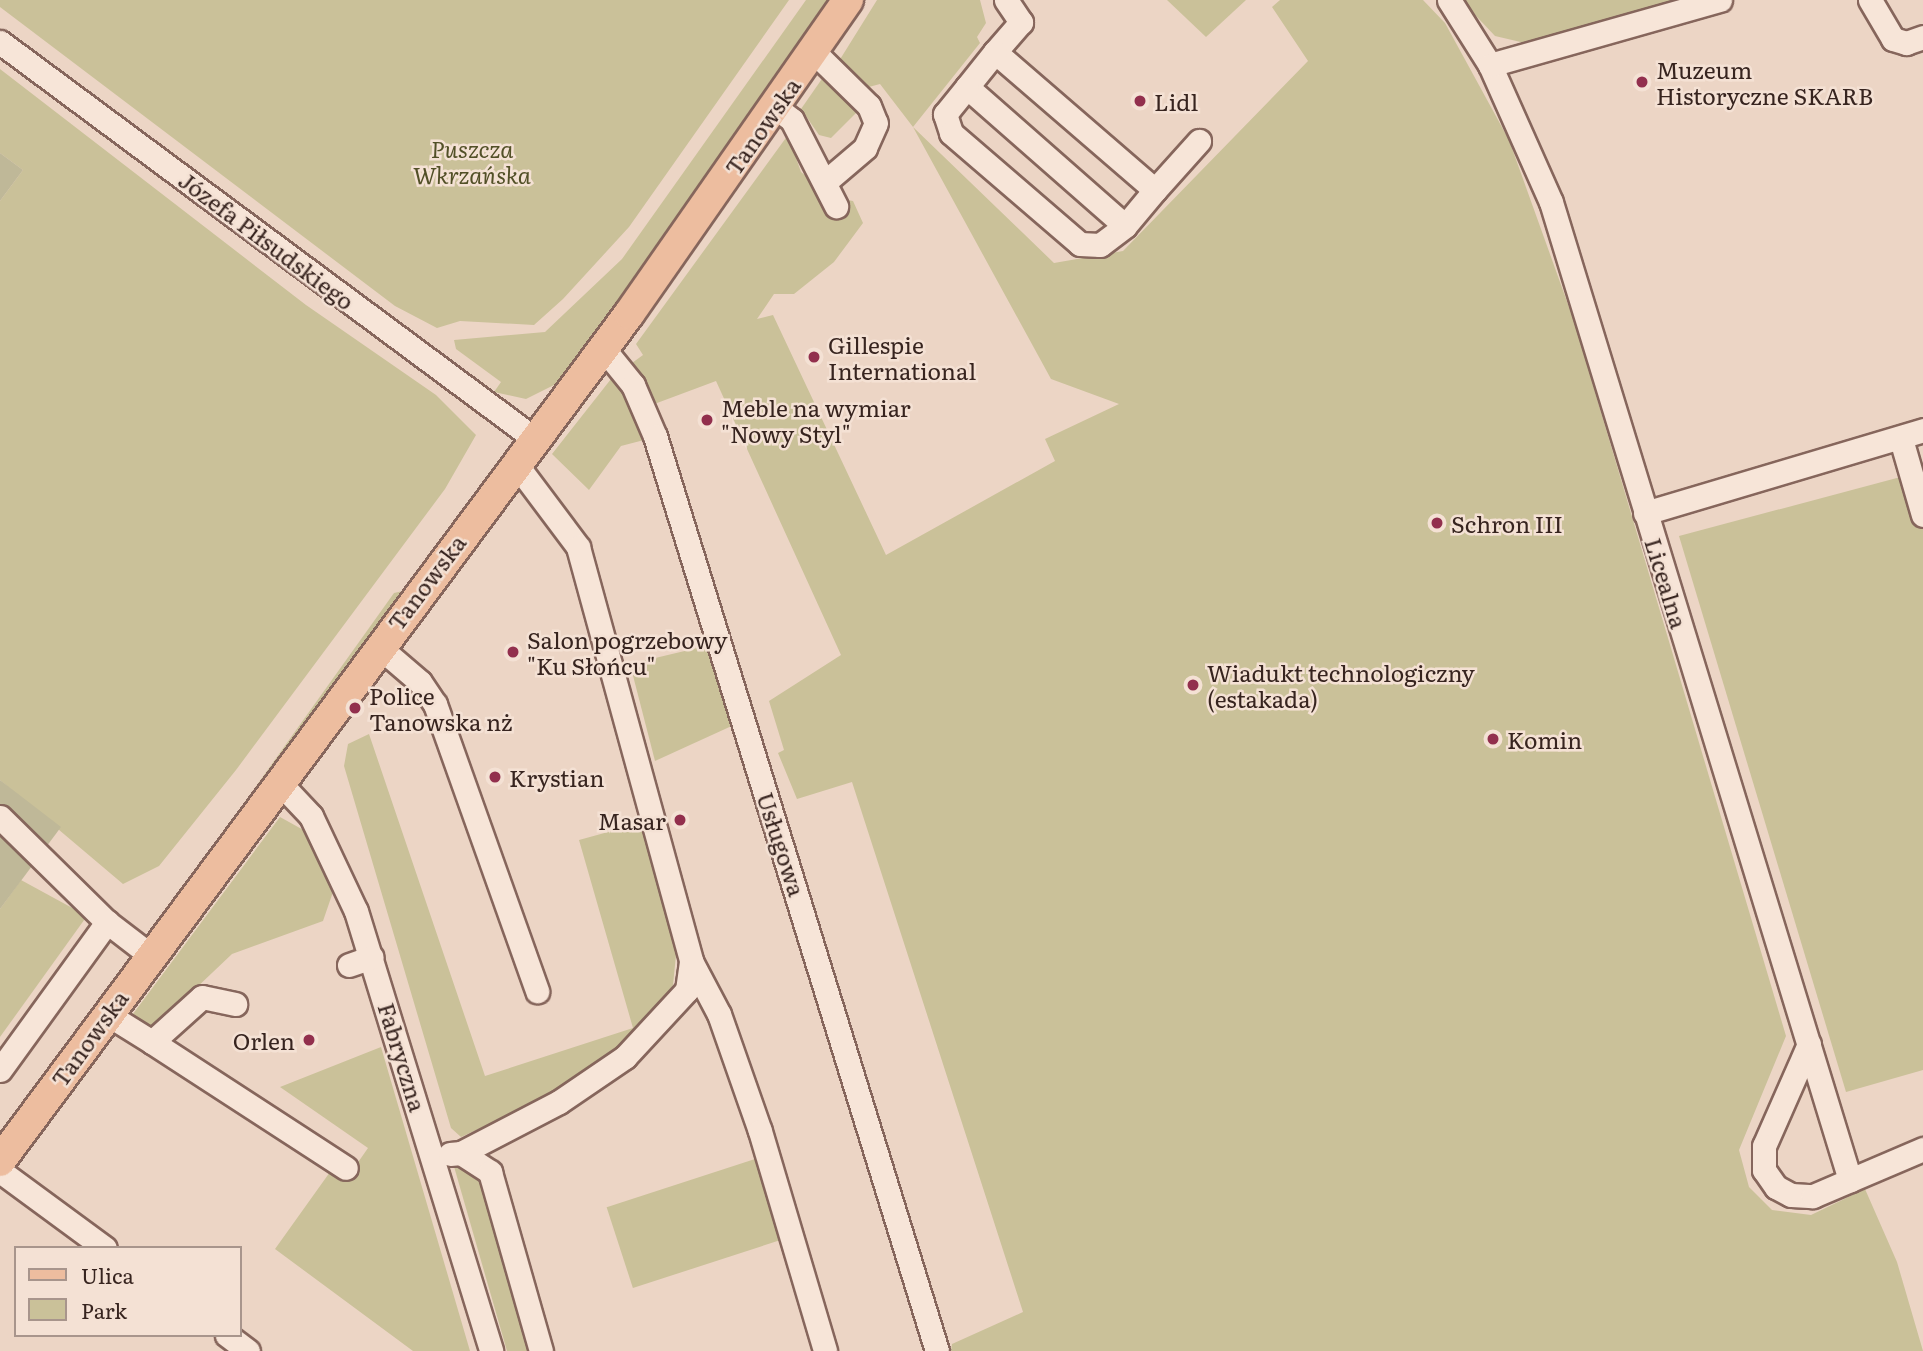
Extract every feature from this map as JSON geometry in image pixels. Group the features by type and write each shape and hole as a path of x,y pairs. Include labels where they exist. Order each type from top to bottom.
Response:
{"main road":[{"name":"Tanowska","path":"0,1161 378,646 603,348 848,0"}],"street":[{"path":"1006,0 1021,22 945,114 951,133 1080,244 1100,245 1125,226 1199,141"},
{"name":"Licealna","path":"1449,0 1490,65 1551,202 1850,1180"},
{"path":"1490,65 1720,0"},
{"path":"1870,0 1893,39 1906,43 1923,37"},
{"name":"Józefa Piłsudskiego","path":"0,42 535,439"},
{"path":"813,51 869,106 876,123 865,148 825,182"},
{"path":"995,52 1155,190"},
{"path":"967,86 1125,226"},
{"path":"775,107 792,120 836,206"},
{"name":"Usługowa","path":"603,348 634,385 663,460 937,1351"},
{"path":"1645,513 1901,439 1923,430"},
{"path":"1901,439 1923,515"},
{"path":"516,464 578,547 691,961 719,1014 760,1131 825,1351"},
{"path":"378,646 420,682 435,704 537,991"},
{"name":"Fabryczna","path":"278,781 311,816 372,957 491,1351"},
{"path":"0,817 41,854 107,922 150,955"},
{"path":"0,1070 107,922"},
{"path":"349,965 372,957"},
{"path":"433,1157 461,1153 559,1102 625,1057 687,990 691,961"},
{"path":"152,1042 202,997 235,1004"},
{"path":"107,1014 346,1168"},
{"path":"1809,1044 1762,1154 1766,1177 1791,1195 1814,1196 1923,1149"},
{"path":"1791,1195 1779,1182 1777,1160 1816,1068"},
{"path":"461,1153 489,1172 541,1351"},
{"path":"0,1171 102,1246"},
{"path":"229,1337 248,1351"}],"green space":[{"name":"Puszcza Wkrzańska","path":"0,0 789,0 629,227 563,299 534,325 460,321 437,328 395,306 0,7"},
{"path":"806,0 837,0 564,380 526,399 494,392 501,382 456,349 454,340 545,332 622,259"},
{"path":"877,0 980,0 986,23 977,37 980,43 913,127 880,84 865,88 839,61"},
{"path":"1167,0 1246,0 1206,37"},
{"path":"1280,0 1423,0 1445,23 1509,140 1574,321 1786,1036 1739,1150 1749,1187 1772,1210 1811,1215 1865,1189 1897,1262 1923,1351 951,1351 952,1344 1023,1312 852,782 797,799 778,753 784,750 769,701 841,655 716,381 649,406 632,363 643,355 636,344 788,135 801,172 831,197 853,201 863,223 834,262 794,294 774,294 757,319 773,315 886,555 1055,461 1045,439 1119,404 1051,379 913,127 1054,263 1123,251 1308,61 1272,7"},
{"path":"1461,0 1682,0 1558,42 1525,43 1495,36"},
{"path":"0,69 306,305 436,395 476,435 445,489 236,770 159,866 123,884 0,780 0,201 23,170 0,153"},
{"path":"826,73 858,111 831,138 819,135 801,109"},
{"path":"611,379 635,407 644,440 621,446 589,490 552,454"},
{"path":"1923,471 1923,1070 1846,1092 1679,536"},
{"path":"403,591 406,594 149,936 394,593"},
{"path":"714,644 736,724 655,761 630,664"},
{"path":"369,734 485,1076 633,1028 579,840 648,821 676,955 673,985 639,1037 557,1093 461,1137 451,1128 344,766 348,744"},
{"path":"280,817 307,832 334,889 323,921 232,954 155,1027 130,1018"},
{"path":"21,880 87,916 0,1037 0,909"},
{"path":"381,1047 470,1351 413,1351 275,1249 330,1172 345,1181 368,1148 280,1087"},
{"path":"755,1159 781,1240 633,1288 607,1207"},
{"path":"462,1161 481,1173 531,1351 507,1351 453,1163"}],"shaded area":[{"path":"0,153 23,170 0,201"},
{"path":"0,780 61,827 0,909"}],"place":[{"name":"Muzeum Historyczne SKARB","path":"1642,82"},
{"name":"Lidl","path":"1140,101"},
{"name":"Gillespie International","path":"814,357"},
{"name":"Meble na wymiar \"Nowy Styl\"","path":"707,420"},
{"name":"Schron III","path":"1437,523"},
{"name":"Salon pogrzebowy \"Ku Słońcu\"","path":"513,652"},
{"name":"Wiadukt technologiczny (estakada)","path":"1193,685"},
{"name":"Police Tanowska nż","path":"355,708"},
{"name":"Komin","path":"1493,739"},
{"name":"Krystian","path":"495,777"},
{"name":"Masar","path":"680,820"},
{"name":"Orlen","path":"309,1040"}]}
